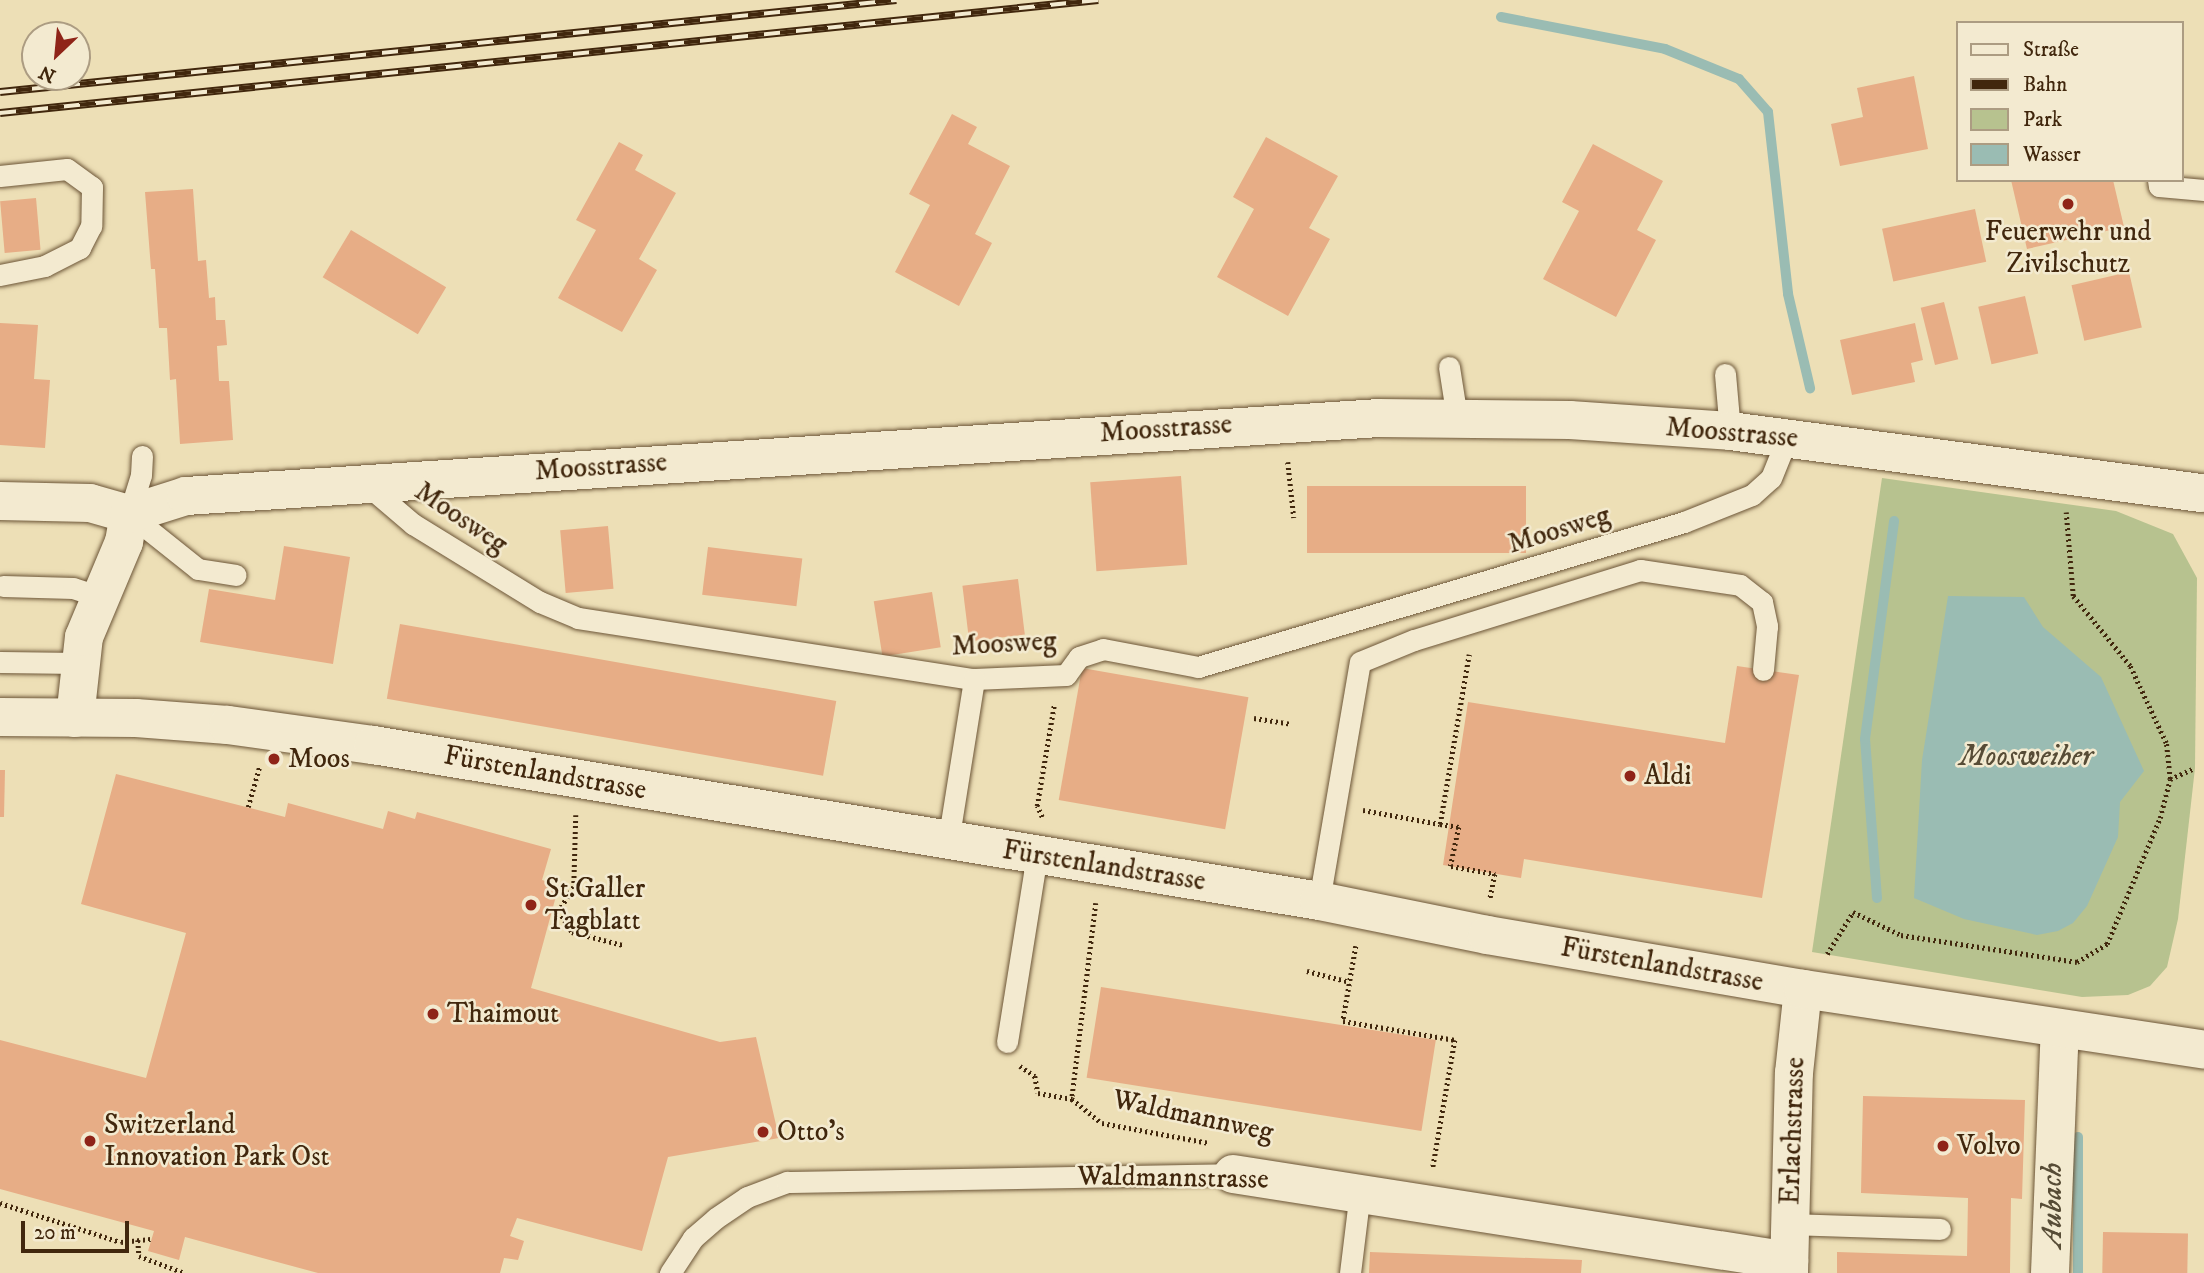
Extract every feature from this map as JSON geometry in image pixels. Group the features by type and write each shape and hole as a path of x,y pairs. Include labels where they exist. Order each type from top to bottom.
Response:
{"street":[{"name":"Moosstrasse","path":"129,514 186,496 1285,422 1457,418 1570,420 1788,436 2204,493"},
{"path":"0,501 90,503 129,514 124,542 100,597 79,663 75,718"},
{"name":"Fürstenlandstrasse","path":"0,718 149,719 299,734 1319,901 1487,935 1803,989 2204,1050"},
{"name":"Erlachstrasse","path":"1790,1253 1794,1073 1803,989"},
{"path":"2050,1273 2060,1028"},
{"name":"Waldmannstrasse","path":"1228,1160 1360,1191 1790,1253"}],"lane":[{"path":"0,176 67,169 92,187 91,226 80,248 45,267 0,275"},
{"path":"2159,182 2160,187 2204,190"},
{"path":"1449,367 1457,418"},
{"path":"1725,374 1730,431"},
{"name":"Moosweg","path":"366,484 413,524 540,602 578,618 974,679 1066,675 1079,657 1103,649 1198,667 1684,522 1752,495 1771,478 1788,436"},
{"path":"142,456 141,475 129,514 198,569 236,575"},
{"path":"1319,901 1360,662 1414,640 1640,570 1740,585 1762,602 1767,626 1763,670"},
{"path":"3,586 73,588 100,597"},
{"path":"0,662 79,663"},
{"path":"948,842 974,679"},
{"path":"1010,1052 1037,855"},
{"name":"Waldmannstrasse","path":"670,1273 693,1238 716,1218 747,1197 787,1182 1228,1160"},
{"path":"1350,1273 1360,1191"},
{"path":"1790,1253 1940,1228"}],"path":[{"path":"1289,473 1294,518"},
{"path":"1826,954 1853,912 1901,935 2077,962 2107,944 2160,818 2171,779 2166,743 2130,666 2073,596 2066,507"},
{"path":"1440,824 1469,650"},
{"path":"1042,817 1037,806 1060,675"},
{"path":"1254,718 1290,724"},
{"path":"248,807 262,759"},
{"path":"2171,779 2195,768"},
{"path":"1335,805 1459,827 1451,866 1495,874 1489,900"},
{"path":"576,807 574,887 559,911 572,932 623,945"},
{"name":"Waldmannweg","path":"1097,895 1072,1099 1102,1123 1228,1160"},
{"path":"1356,946 1343,1021 1455,1040 1431,1180"},
{"path":"1307,971 1350,982"},
{"path":"1010,1052 1035,1076 1038,1093 1072,1099"},
{"path":"0,1203 121,1242 151,1240"},
{"path":"138,1240 139,1256 185,1273"}],"green space":[{"path":"1882,478 2116,511 2173,534 2197,578 2195,768 2178,919 2167,967 2150,986 2128,995 2082,997 1812,952"}],"water":[{"name":"Moosweiher","path":"1948,596 2024,597 2043,627 2101,677 2144,771 2120,802 2118,837 2087,906 2073,923 2058,931 2037,935 1964,919 1914,898 1922,760"}],"building":[{"path":"1914,76 1928,149 1840,166 1831,124 1863,117 1857,88"},
{"path":"952,114 977,127 968,144 1010,166 975,234 992,243 959,306 895,272 930,205 909,194"},
{"path":"1266,137 1338,176 1309,228 1330,239 1288,316 1217,277 1254,209 1233,197"},
{"path":"619,142 643,155 635,170 676,193 639,259 657,270 622,332 558,298 596,230 576,220"},
{"path":"1593,144 1663,181 1637,230 1656,240 1616,317 1543,279 1579,211 1562,202"},
{"name":"Feuerwehr und Zivilschutz","path":"2011,182 2113,182 2124,227 2027,249"},
{"path":"193,189 198,261 206,260 209,298 215,297 216,320 225,320 227,345 217,346 219,381 229,381 233,440 180,444 176,379 170,380 167,328 159,328 145,192"},
{"path":"36,198 41,250 5,253 0,201"},
{"path":"1975,209 1986,262 1893,282 1882,229"},
{"path":"351,230 446,287 418,334 323,277"},
{"path":"2129,272 2142,328 2084,341 2072,285"},
{"path":"2025,296 2038,353 1992,364 1978,307"},
{"path":"1944,302 1958,359 1935,365 1921,308"},
{"path":"0,323 38,325 34,379 50,380 45,448 0,445"},
{"path":"1915,323 1923,360 1911,363 1915,382 1852,395 1840,340"},
{"path":"1181,476 1187,565 1096,571 1090,482"},
{"path":"1307,486 1526,486 1526,553 1307,553"},
{"path":"608,526 613,589 566,593 560,530"},
{"path":"284,546 350,557 333,664 200,642 209,589 275,600"},
{"path":"708,547 802,559 796,606 702,595"},
{"path":"1018,579 1025,635 969,641 962,586"},
{"path":"932,592 941,647 882,657 874,601"},
{"path":"400,624 836,701 823,776 387,699"},
{"name":"Aldi","path":"1737,666 1799,675 1762,898 1524,859 1521,878 1443,865 1468,702 1725,743"},
{"path":"1082,668 1248,697 1225,829 1059,800"},
{"path":"0,770 5,770 4,817 0,817"},
{"path":"116,774 285,817 288,803 383,829 388,811 415,819 417,812 551,849 542,880 559,885 531,988 720,1042 756,1037 779,1138 668,1157 642,1251 517,1218 510,1236 524,1241 518,1260 504,1258 500,1273 318,1273 185,1237 179,1260 148,1251 154,1231 0,1189 0,1040 146,1078 186,933 81,904"},
{"path":"1101,987 1436,1040 1421,1131 1087,1078"},
{"name":"Volvo","path":"1863,1096 2025,1100 2022,1199 2011,1198 2010,1273 1837,1273 1837,1252 1967,1256 1968,1198 1861,1193"},
{"path":"2103,1232 2188,1233 2187,1273 2102,1273"},
{"path":"1370,1252 1582,1260 1581,1273 1369,1273"}],"waterway":[{"path":"1501,17 1665,49 1739,79 1768,112 1788,294 1810,388"},
{"path":"1877,898 1865,739 1894,521"},
{"name":"Aubach","path":"2078,1137 2078,1273"}],"railway":[{"path":"0,92 896,0"},
{"path":"0,113 1098,0"}],"place":[{"name":"Feuerwehr und Zivilschutz","path":"2068,204"},
{"name":"Moos","path":"274,759"},
{"name":"Aldi","path":"1630,776"},
{"name":"St.Galler Tagblatt","path":"531,905"},
{"name":"Thaimout","path":"433,1014"},
{"name":"Otto's","path":"763,1132"},
{"name":"Switzerland Innovation Park Ost","path":"90,1141"},
{"name":"Volvo","path":"1943,1146"}]}
